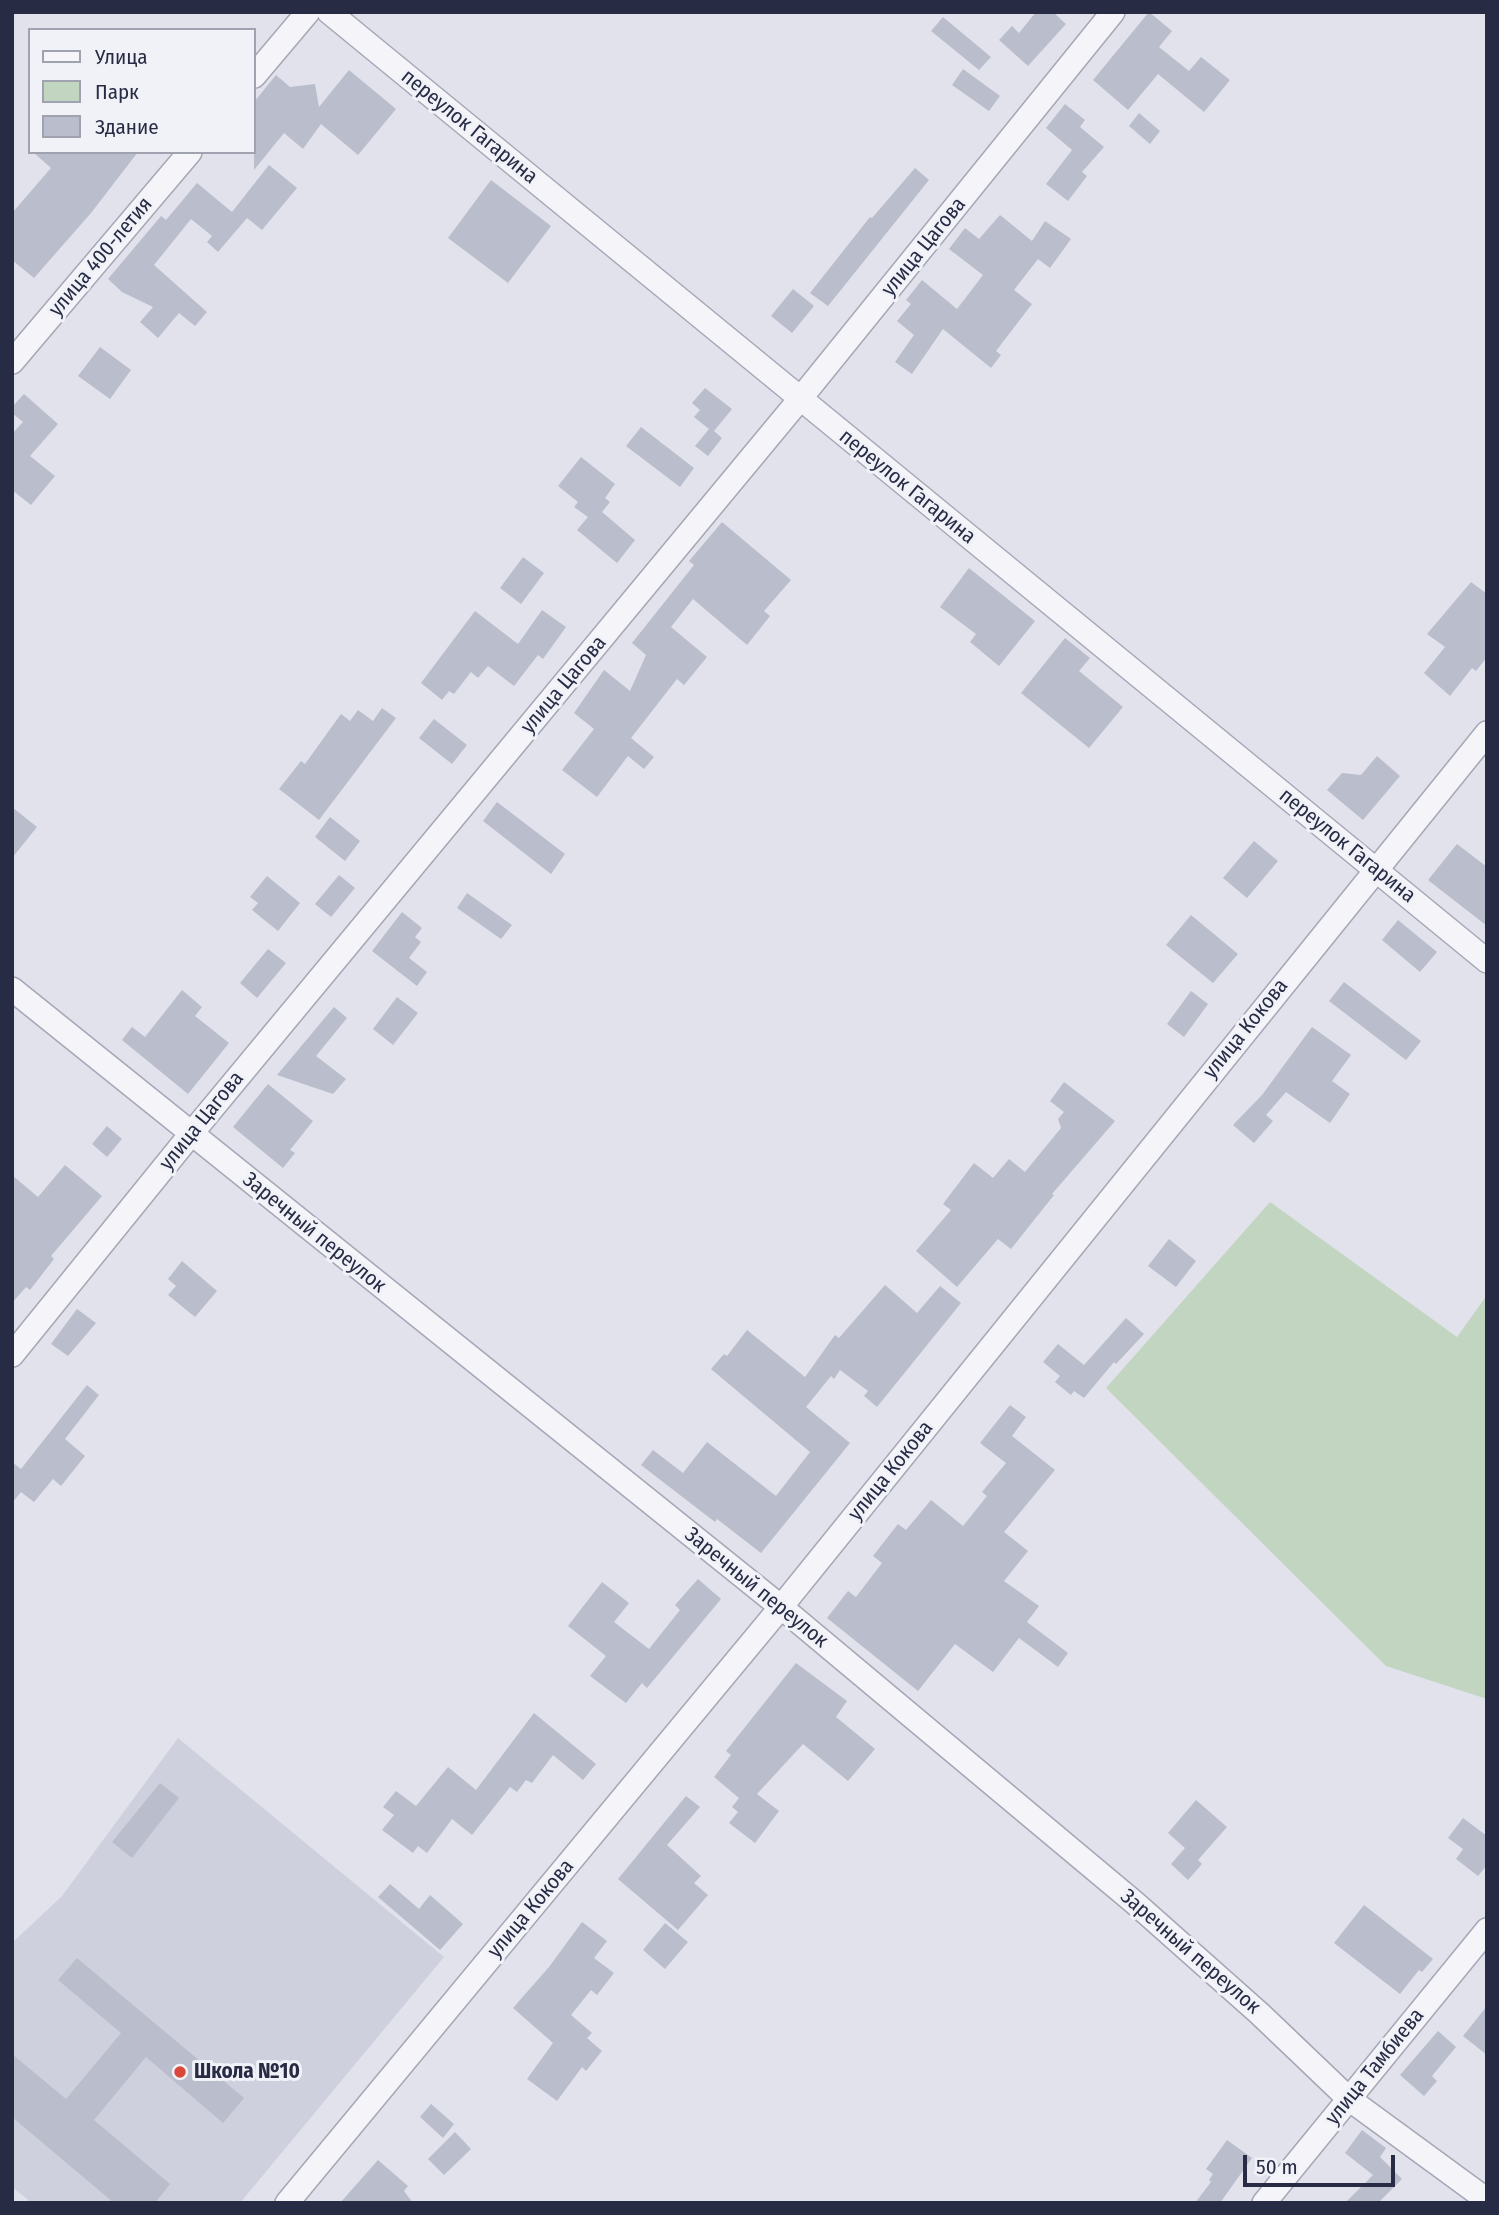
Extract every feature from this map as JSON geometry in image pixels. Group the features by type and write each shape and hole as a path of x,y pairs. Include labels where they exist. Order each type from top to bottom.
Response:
{"street":[{"path":"256,74 308,12"},
{"name":"переулок Гагарина","path":"328,12 1487,961"},
{"name":"улица Цагова","path":"12,1355 191,1134 800,399 1113,12"},
{"name":"улица 400-летия","path":"12,362 188,154"},
{"name":"улица Кокова","path":"287,2203 781,1607 1487,733"},
{"name":"Заречный переулок","path":"12,989 781,1607 1135,1903 1260,2014 1349,2099 1487,2200"},
{"name":"улица Тамбиева","path":"1264,2203 1487,1930"}],"shaded area":[{"name":"Школа №10","path":"178,1738 444,1957 240,2203 32,2203 12,2187 12,1943 62,1896"}],"green space":[{"path":"1270,1202 1457,1337 1487,1295 1487,1699 1386,1666 1106,1388"}],"building":[{"path":"1036,12 1053,12 1066,24 1028,66 999,40 1012,26 1019,33"},
{"path":"1149,12 1172,31 1159,47 1189,71 1201,57 1230,80 1204,112 1158,74 1128,110 1093,80"},
{"path":"943,17 991,57 979,70 931,31"},
{"path":"963,69 1000,96 989,111 952,85"},
{"path":"349,70 396,109 358,155 321,124 303,149 284,133 254,170 256,100 276,75 290,87 315,84 319,107"},
{"path":"1065,104 1085,120 1080,127 1104,147 1082,172 1087,176 1068,201 1046,184 1072,150 1046,128"},
{"path":"1139,113 1160,131 1150,144 1129,126"},
{"path":"35,154 136,154 91,213 34,278 12,260 12,213 51,168"},
{"path":"269,165 297,188 262,230 247,218 218,252 207,242 212,236 191,219 154,265 207,312 195,326 179,313 158,338 140,322 153,307 122,292 108,279 161,216 166,220 197,183 232,212"},
{"path":"915,168 929,180 828,306 810,293 870,217 872,218"},
{"path":"491,180 551,226 508,283 448,238"},
{"path":"1000,215 1032,241 1045,221 1071,239 1050,268 1038,259 1014,290 1032,304 996,351 1001,355 991,368 943,329 912,374 895,362 914,335 897,321 911,304 906,300 922,280 957,309 983,275 949,249 965,228 979,239"},
{"path":"793,289 814,306 792,333 771,316"},
{"path":"100,347 131,370 110,399 78,376"},
{"path":"705,388 732,409 714,431 722,438 708,456 695,446 709,429 694,417 700,410 692,403"},
{"path":"24,394 58,424 30,456 55,476 31,505 12,490 12,434 23,422 12,413 12,407"},
{"path":"641,427 694,468 680,487 626,446"},
{"path":"581,457 615,484 605,498 610,502 602,512 635,540 617,563 577,530 588,517 574,507 578,502 558,486"},
{"path":"722,522 791,580 764,611 770,616 747,645 693,599 671,627 707,657 684,685 677,679 631,738 654,757 644,769 628,756 597,797 562,770 594,729 574,713 604,670 630,691 646,655 632,643 694,565 689,561"},
{"path":"523,557 544,573 521,604 500,588"},
{"path":"969,568 1035,621 999,666 970,642 976,634 940,607"},
{"path":"1471,582 1487,594 1487,657 1476,671 1472,668 1450,696 1424,673 1445,647 1427,634"},
{"path":"542,610 566,627 543,659 538,655 514,686 488,666 478,678 471,672 454,694 449,691 442,700 421,683 475,611 518,644"},
{"path":"1065,638 1090,658 1079,671 1123,707 1089,748 1021,693"},
{"path":"382,708 396,718 319,820 279,789 301,761 305,764 341,714 350,721 358,710 373,721"},
{"path":"434,719 467,745 452,764 419,738"},
{"path":"1377,756 1400,776 1363,820 1327,790 1342,773 1361,775"},
{"path":"497,802 565,854 551,874 483,821"},
{"path":"12,807 37,827 12,858"},
{"path":"330,817 360,841 345,861 315,837"},
{"path":"1254,841 1278,861 1247,898 1223,878"},
{"path":"1457,844 1487,867 1487,926 1428,880"},
{"path":"339,875 355,888 331,917 315,904"},
{"path":"267,876 300,903 278,931 252,910 258,903 250,897"},
{"path":"467,893 512,925 501,939 457,908"},
{"path":"402,912 422,928 415,937 421,942 409,958 427,972 417,986 372,951"},
{"path":"1191,915 1238,954 1213,983 1166,945"},
{"path":"1398,920 1437,952 1420,972 1382,940"},
{"path":"268,949 286,963 257,998 240,983"},
{"path":"1344,982 1421,1041 1406,1060 1329,1001"},
{"path":"182,990 202,1007 195,1016 229,1043 188,1094 122,1040 132,1027 145,1037"},
{"path":"1191,991 1208,1004 1184,1037 1167,1024"},
{"path":"397,997 418,1013 393,1045 373,1029"},
{"path":"334,1007 347,1018 316,1056 346,1079 333,1094 277,1075"},
{"path":"1312,1027 1351,1055 1332,1081 1350,1094 1330,1123 1286,1092 1266,1115 1273,1121 1254,1143 1233,1125 1262,1095"},
{"path":"1064,1082 1115,1121 1052,1194 1054,1195 1011,1249 998,1239 957,1287 916,1251 951,1210 943,1204 974,1163 993,1178 1009,1159 1025,1172 1061,1128 1058,1119 1064,1112 1050,1101"},
{"path":"268,1084 313,1121 290,1150 295,1153 283,1168 233,1127"},
{"path":"107,1126 122,1139 107,1157 92,1144"},
{"path":"65,1165 102,1196 51,1256 54,1259 30,1290 26,1287 12,1303 12,1175 38,1197"},
{"path":"1169,1239 1196,1261 1176,1287 1148,1266"},
{"path":"182,1261 217,1291 195,1317 168,1295 176,1286 168,1279"},
{"path":"885,1285 917,1313 940,1286 961,1303 877,1407 864,1396 868,1391 840,1370 834,1379 831,1376 806,1407 850,1443 761,1553 717,1519 715,1522 641,1465 653,1450 683,1473 707,1442 776,1496 810,1452 711,1369 724,1354 727,1356 747,1330 805,1377 835,1335 839,1338"},
{"path":"77,1309 96,1323 68,1356 51,1344"},
{"path":"1126,1318 1144,1334 1116,1364 1114,1362 1084,1398 1074,1391 1071,1395 1055,1382 1060,1376 1043,1362 1058,1344 1084,1365"},
{"path":"87,1385 99,1395 65,1439 85,1456 61,1486 53,1479 34,1502 21,1492 12,1503 12,1462 21,1469"},
{"path":"1010,1405 1026,1417 1012,1436 1055,1470 1004,1532 1028,1551 1004,1581 1039,1606 1027,1622 1068,1653 1058,1667 1019,1638 993,1672 955,1644 918,1691 827,1618 848,1591 856,1597 882,1563 873,1556 898,1524 906,1530 931,1500 963,1526 987,1496 982,1492 1006,1463 980,1443"},
{"path":"698,1579 721,1599 647,1688 642,1683 626,1703 590,1676 606,1656 568,1626 602,1582 629,1603 614,1622 649,1649 680,1610 675,1605"},
{"path":"796,1663 847,1701 836,1717 875,1749 848,1781 803,1744 757,1794 779,1811 755,1843 729,1823 738,1812 732,1807 739,1798 714,1777 731,1755 726,1751"},
{"path":"534,1713 596,1764 583,1780 553,1755 532,1783 526,1780 517,1792 510,1787 472,1835 452,1819 427,1853 418,1846 413,1853 382,1830 394,1815 383,1807 396,1791 416,1806 448,1767 476,1790"},
{"path":"160,1783 179,1798 132,1858 112,1842"},
{"path":"686,1796 700,1807 667,1845 701,1876 694,1883 708,1895 678,1930 618,1879"},
{"path":"1196,1800 1227,1827 1198,1860 1202,1864 1188,1880 1171,1864 1185,1848 1168,1833"},
{"path":"1463,1818 1487,1836 1487,1865 1478,1876 1456,1859 1463,1849 1448,1838"},
{"path":"390,1884 419,1909 430,1895 463,1924 440,1950 378,1897"},
{"path":"1364,1905 1433,1959 1422,1972 1419,1970 1400,1994 1334,1943"},
{"path":"582,1922 607,1941 594,1958 614,1973 597,1995 591,1990 571,2015 592,2033 587,2038 602,2051 586,2071 582,2067 557,2101 527,2079 553,2043 513,2008 549,1967"},
{"path":"665,1923 688,1942 665,1969 643,1950"},
{"path":"77,1958 244,2098 223,2123 146,2057 94,2120 170,2184 155,2203 114,2203 12,2117 12,2054 66,2099 121,2033 58,1980"},
{"path":"1487,2006 1487,2055 1463,2036"},
{"path":"1438,2031 1456,2047 1432,2076 1437,2081 1424,2096 1400,2075"},
{"path":"431,2104 454,2124 443,2138 420,2117"},
{"path":"1362,2130 1386,2148 1380,2157 1402,2179 1378,2203 1345,2203 1373,2175 1345,2153"},
{"path":"455,2132 471,2149 444,2175 428,2159"},
{"path":"1227,2140 1252,2158 1220,2203 1195,2203 1211,2182 1209,2180 1213,2174 1206,2169"},
{"path":"378,2160 408,2186 404,2191 413,2203 340,2203"}],"place":[{"name":"Школа №10","path":"180,2072"}]}
